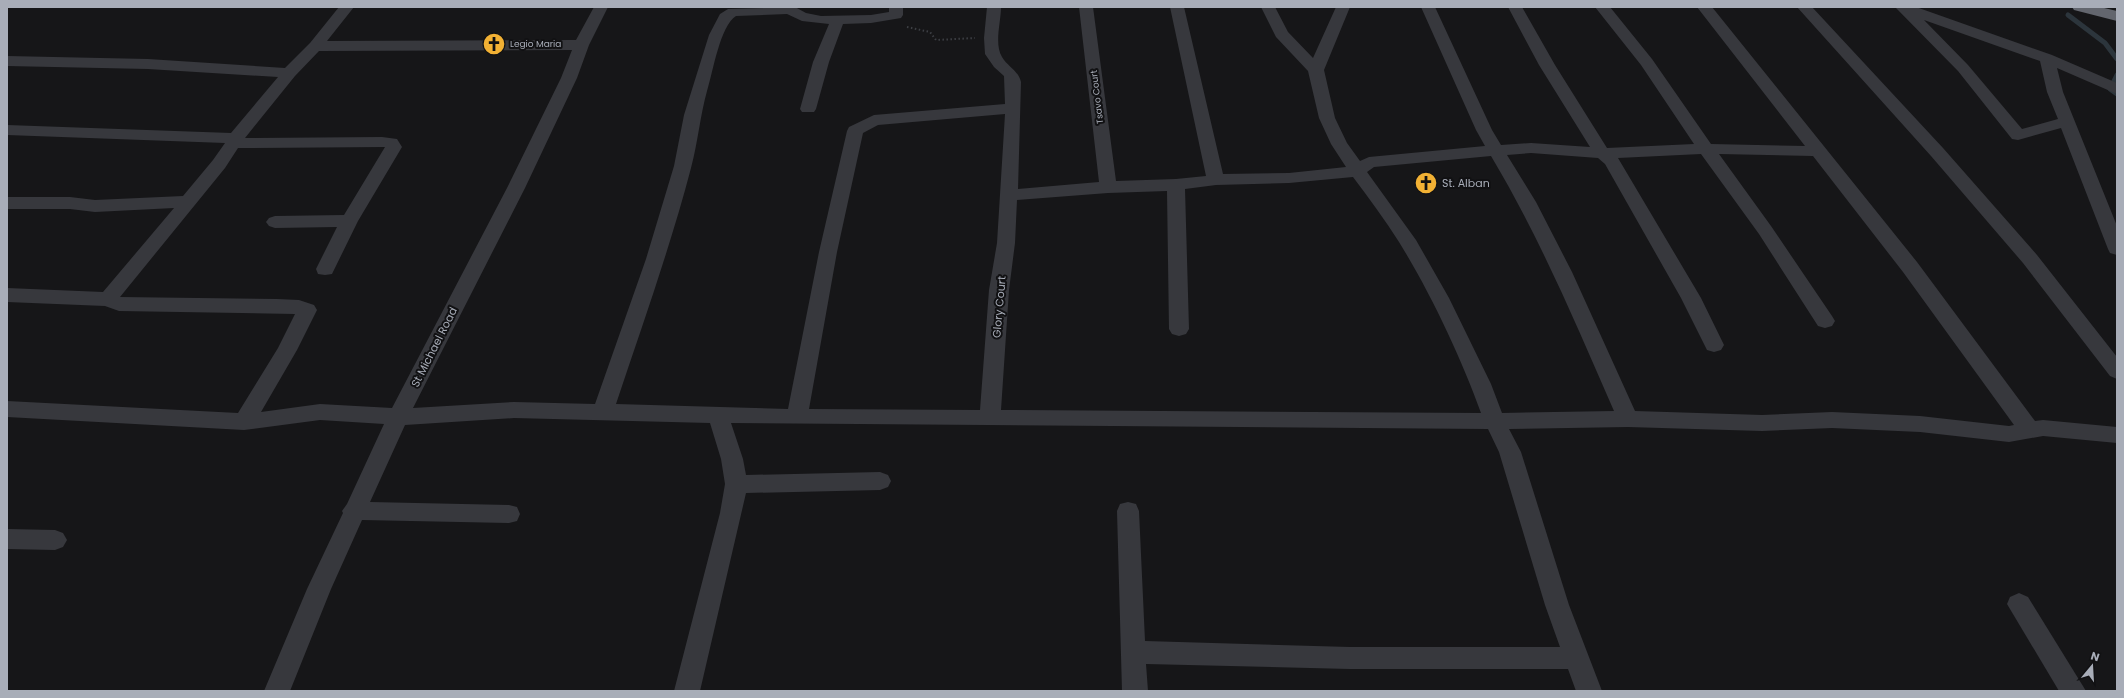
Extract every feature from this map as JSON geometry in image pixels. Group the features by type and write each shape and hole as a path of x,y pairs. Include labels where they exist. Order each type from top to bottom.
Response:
{"highway":[{"path":"2080,7 2117,16"}],"street":[{"path":"108,299 189,200 289,73 315,46 347,7"},
{"name":"St Michael Road","path":"278,691 319,588 353,511 398,417 516,188 569,78 581,45 601,7"},
{"name":"Tsavo Court","path":"1086,7 1108,187"},
{"path":"1177,7 1216,180"},
{"path":"1268,7 1281,34 1316,70 1327,118 1339,144 1392,218 1419,261 1481,384 1495,421 1510,452 1557,605 1589,691"},
{"path":"1316,70 1343,7"},
{"path":"1428,7 1478,118 1528,202 1563,272 1628,419"},
{"path":"1515,7 1547,65 1602,153 1611,160 1622,177 1690,298 1714,345"},
{"path":"1602,7 1647,62 1706,149 1765,230 1825,322"},
{"path":"1704,7 1910,267 2030,430"},
{"path":"1804,7 1937,152 2030,259 2117,371"},
{"path":"1903,7 2047,58 2117,89"},
{"path":"1903,7 1963,68 2018,135 2066,122"},
{"path":"603,412 655,259 683,166 692,116 720,24 725,17 733,12 790,9 802,17 814,19 871,19 896,11"},
{"name":"Glory Court","path":"990,418 999,290 1006,243 1014,78 1010,72 998,62 992,52 994,15"},
{"path":"808,108 821,62 838,19"},
{"path":"315,46 581,45"},
{"path":"2047,58 2055,92 2117,249"},
{"path":"7,61 134,64 247,69 289,73"},
{"path":"797,417 828,252 856,131 874,120 1013,108"},
{"path":"7,130 235,140 390,144 394,147 349,221 325,269"},
{"path":"1008,195 1108,187 1176,185 1216,180 1289,178 1357,171 1369,162 1531,148 1602,153 1706,149 1818,151"},
{"path":"1176,185 1179,329"},
{"path":"7,203 70,203 95,206 189,200"},
{"path":"275,222 349,221"},
{"path":"7,295 108,299 119,304 277,306 299,307 307,310 287,350 244,422"},
{"path":"7,409 244,422 320,412 398,417 514,410 797,417 1495,421 1628,419 1762,423 1832,420 1920,424 2009,434 2043,428 2112,436 2117,435"},
{"path":"687,691 731,513 736,484 732,459 718,415"},
{"path":"736,484 880,482"},
{"path":"353,511 509,514"},
{"path":"1128,512 1135,691"},
{"path":"7,540 55,540"},
{"path":"2019,604 2073,691"},
{"path":"1133,652 1350,658 1577,658"}],"path":[{"path":"896,11 905,26 930,32 936,40 984,37 994,15"}],"waterway":[{"path":"2068,15 2105,43 2117,59"},
{"path":"2117,75 2110,89 2117,94"}],"place":[{"name":"Legio Maria","path":"494,44"},
{"name":"St. Alban","path":"1426,183"}]}
